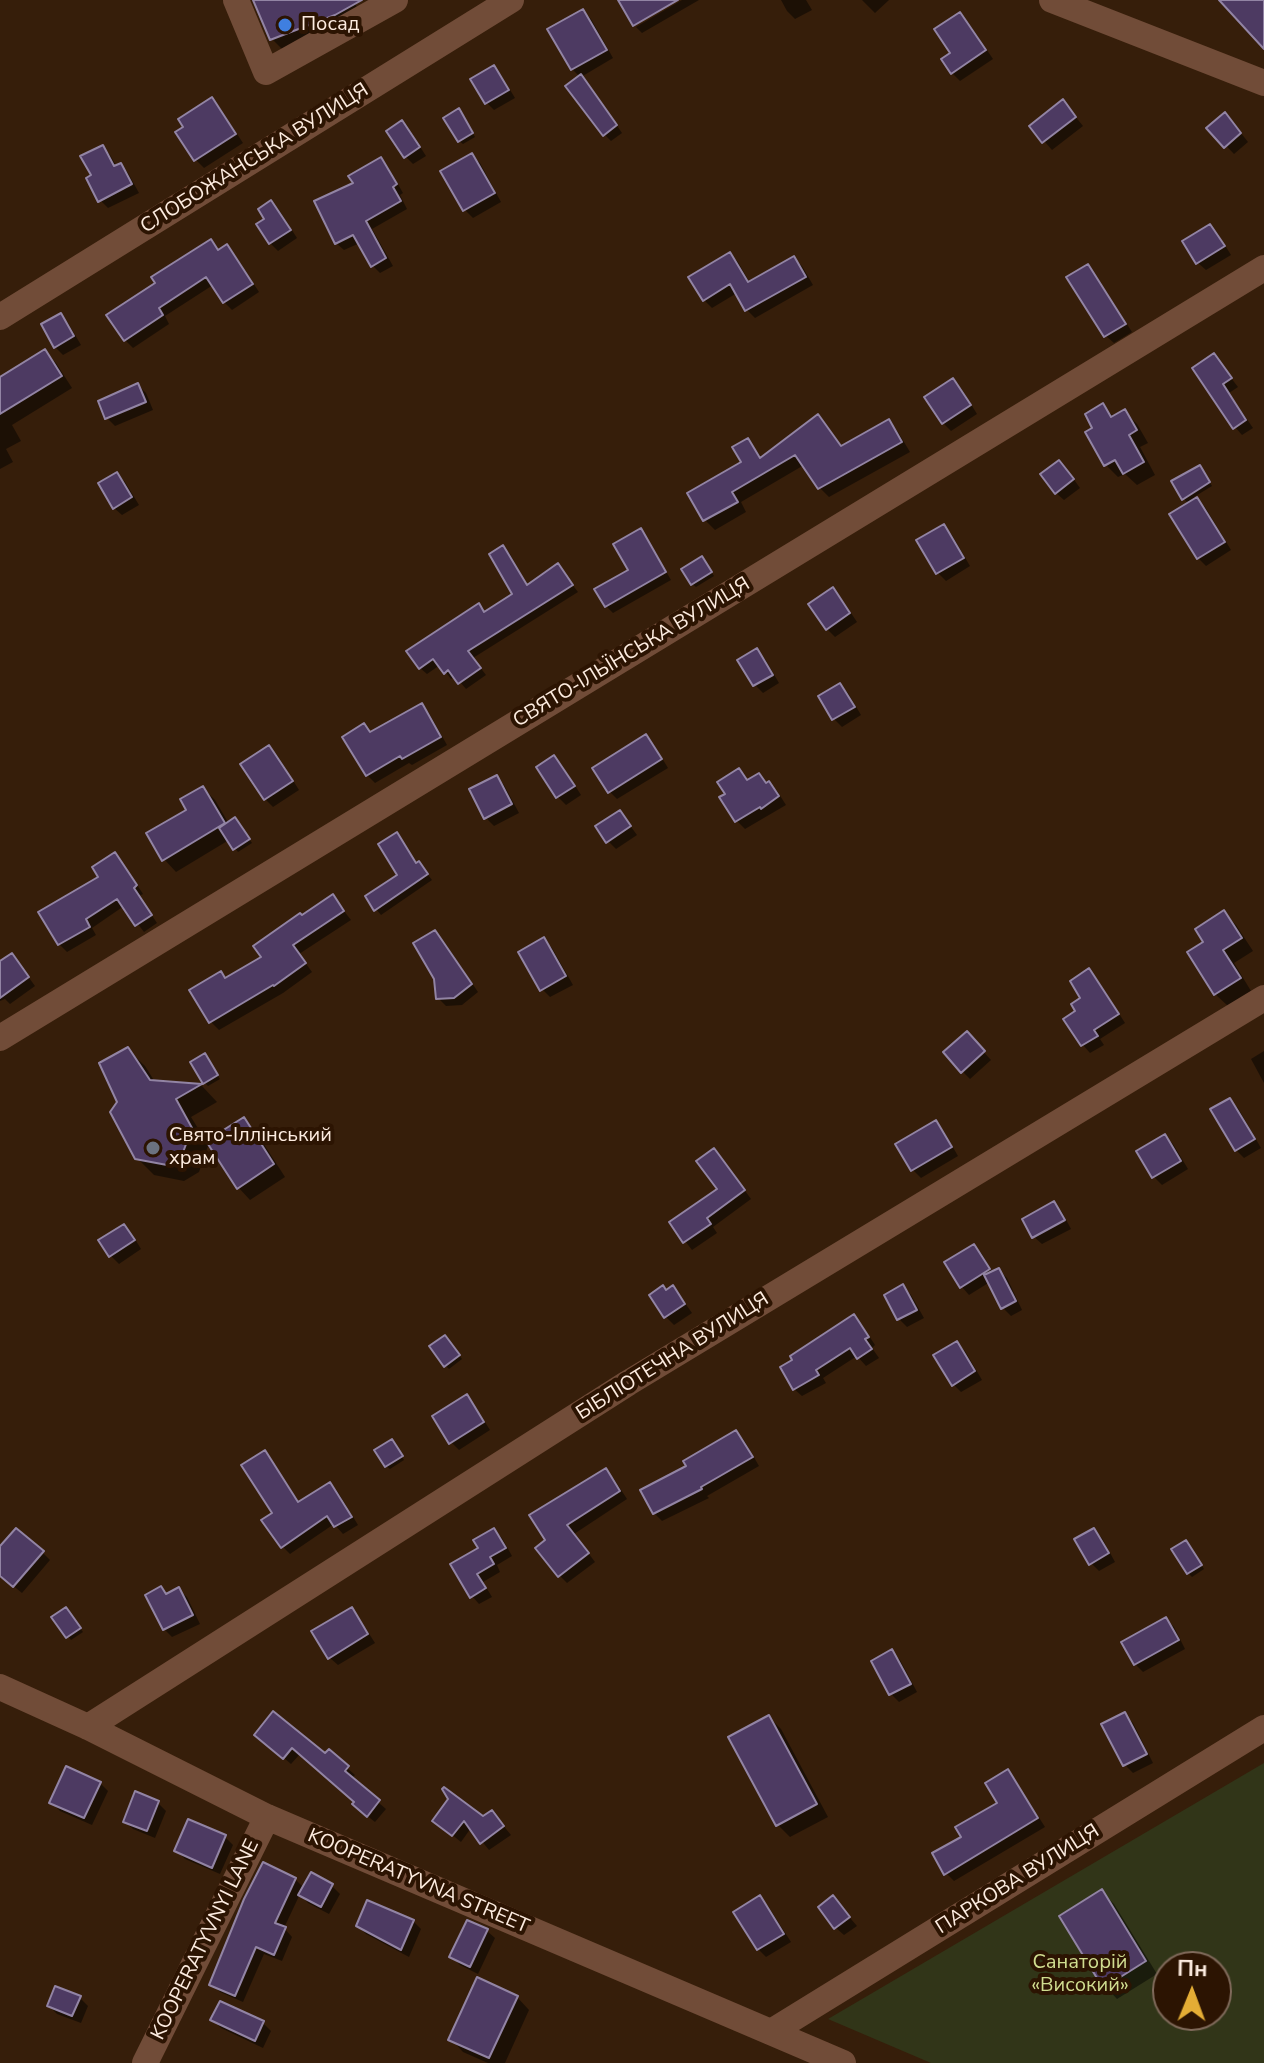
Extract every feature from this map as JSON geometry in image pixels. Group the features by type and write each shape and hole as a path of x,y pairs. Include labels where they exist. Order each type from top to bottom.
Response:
{"street":[{"path":"236,0 266,72 380,4"},
{"name":"СЛОБОЖАНСЬКА ВУЛИЦЯ","path":"0,317 511,0"},
{"path":"1052,0 1264,83"},
{"name":"СВЯТО-ІЛЬЇНСЬКА ВУЛИЦЯ","path":"0,1038 1264,268"},
{"name":"БІБЛІОТЕЧНА ВУЛИЦЯ","path":"88,1727 628,1383 1264,998"},
{"name":"KOOPERATYVNA STREET","path":"0,1687 88,1727 267,1817 843,2063"},
{"name":"ПАРКОВА ВУЛИЦЯ","path":"771,2032 1264,1728"},
{"name":"KOOPERATYVNYI LANE","path":"145,2063 267,1817"}],"green space":[{"name":"Санаторій «Високий»","path":"1264,1763 1264,2063 931,2063 828,2019"}],"building":[{"name":"Посад","path":"253,0 362,0 335,15 270,40"},
{"path":"618,0 678,0 633,26"},
{"path":"1219,0 1264,0 1264,49"},
{"path":"583,9 607,50 571,70 547,29"},
{"path":"960,12 986,50 951,74 941,59 950,53 934,29"},
{"path":"494,65 509,90 485,104 470,79"},
{"path":"581,74 617,125 603,136 565,86"},
{"path":"212,97 236,134 194,161 175,132 183,127 178,119"},
{"path":"1063,99 1076,117 1042,143 1029,126"},
{"path":"459,108 473,133 458,142 443,118"},
{"path":"1225,112 1241,133 1224,148 1206,128"},
{"path":"402,120 420,147 404,158 386,131"},
{"path":"103,145 114,166 121,163 132,184 98,202 86,178 91,175 80,156"},
{"path":"472,153 495,193 463,211 440,171"},
{"path":"381,157 397,184 393,187 401,201 366,221 386,258 371,267 353,235 335,244 314,201 353,183 348,176"},
{"path":"271,200 291,230 269,244 256,224 264,219 258,209"},
{"path":"1210,224 1225,246 1196,264 1182,241"},
{"path":"211,239 218,250 227,244 253,284 223,303 206,277 159,308 163,315 124,341 106,315 155,283 151,277"},
{"path":"730,252 748,282 794,256 806,277 745,311 730,284 703,301 688,277"},
{"path":"1088,264 1126,324 1104,337 1066,277"},
{"path":"61,313 74,336 54,348 41,324"},
{"path":"45,349 62,376 0,414 0,377"},
{"path":"1214,353 1232,378 1223,384 1246,420 1233,429 1192,368"},
{"path":"953,378 971,405 942,424 924,397"},
{"path":"138,383 146,402 105,419 98,401"},
{"path":"1103,403 1111,417 1125,409 1137,430 1129,435 1144,462 1123,474 1115,460 1104,466 1085,432 1092,428 1085,414"},
{"path":"818,414 841,446 889,419 902,442 818,489 795,455 732,492 738,502 703,521 687,493 741,462 732,447 748,438 760,458"},
{"path":"1059,460 1074,479 1055,494 1040,474"},
{"path":"1200,465 1210,482 1182,500 1171,481"},
{"path":"117,472 132,497 113,509 98,483"},
{"path":"1197,497 1225,542 1197,559 1169,514"},
{"path":"944,524 964,558 936,574 916,540"},
{"path":"641,528 666,572 605,607 594,589 628,570 613,544"},
{"path":"503,545 527,585 558,563 573,585 468,651 481,668 458,684 448,670 444,674 433,659 419,669 406,651 479,603 484,612 512,594 489,554"},
{"path":"702,556 712,572 691,585 681,569"},
{"path":"833,587 850,613 826,630 808,604"},
{"path":"757,648 773,675 753,686 737,660"},
{"path":"840,683 855,707 832,720 818,696"},
{"path":"422,703 441,737 366,776 342,737 364,723 370,732"},
{"path":"646,734 662,759 608,793 592,768"},
{"path":"269,745 293,781 264,800 240,764"},
{"path":"554,755 575,786 556,798 536,767"},
{"path":"739,768 747,780 759,773 779,796 735,822 719,797 725,794 717,782"},
{"path":"497,775 512,804 484,819 469,789"},
{"path":"203,786 225,823 162,861 146,833 186,810 180,799"},
{"path":"620,810 631,826 606,843 595,826"},
{"path":"235,817 250,839 233,850 219,828"},
{"path":"397,832 416,863 419,861 428,874 374,911 365,896 397,875 378,844"},
{"path":"115,852 152,915 135,926 117,899 86,919 90,927 58,945 38,912 98,877 92,867"},
{"path":"333,894 344,911 293,945 306,963 274,986 209,1023 189,990 221,971 225,978 261,957 253,946"},
{"path":"1224,910 1242,938 1223,950 1241,978 1214,995 1187,952 1203,942 1195,929"},
{"path":"435,930 472,984 454,998 436,999 434,979 413,943"},
{"path":"544,937 566,976 540,991 518,952"},
{"path":"12,953 29,977 0,998 0,961"},
{"path":"1089,968 1119,1014 1094,1030 1098,1036 1081,1046 1063,1019 1075,1011 1071,1004 1080,998 1070,981"},
{"path":"967,1031 985,1051 961,1073 943,1052"},
{"name":"Свято-Іллінський храм","path":"128,1047 150,1080 202,1084 176,1099 192,1128 182,1155 167,1165 135,1159 110,1112 117,1102 99,1063"},
{"path":"205,1053 218,1075 203,1084 190,1062"},
{"path":"1230,1098 1255,1139 1235,1151 1210,1109"},
{"path":"244,1117 274,1164 237,1189 206,1141"},
{"path":"936,1120 952,1147 911,1171 895,1144"},
{"path":"1165,1134 1181,1161 1152,1178 1136,1151"},
{"path":"714,1148 745,1190 707,1218 711,1224 683,1243 669,1222 717,1189 696,1161"},
{"path":"1054,1201 1065,1220 1032,1238 1022,1219"},
{"path":"124,1224 135,1240 109,1257 98,1240"},
{"path":"974,1244 990,1269 960,1288 944,1262"},
{"path":"999,1268 1016,1301 1001,1309 984,1275"},
{"path":"903,1284 917,1310 897,1320 884,1295"},
{"path":"663,1285 666,1290 673,1285 685,1304 664,1318 649,1295"},
{"path":"854,1314 869,1337 865,1339 872,1349 857,1359 850,1348 816,1370 819,1375 793,1390 780,1367 792,1360 790,1356"},
{"path":"445,1335 460,1355 444,1367 429,1346"},
{"path":"957,1341 975,1371 952,1386 933,1355"},
{"path":"467,1394 484,1422 449,1444 432,1416"},
{"path":"736,1430 753,1457 702,1489 653,1514 640,1490 686,1466 683,1461"},
{"path":"392,1439 403,1456 385,1467 374,1450"},
{"path":"265,1450 298,1502 330,1482 352,1517 334,1527 327,1516 281,1548 261,1520 272,1513 241,1465"},
{"path":"606,1468 620,1491 567,1525 589,1553 558,1577 535,1548 545,1540 529,1515"},
{"path":"16,1528 44,1551 13,1587 0,1576 0,1546"},
{"path":"494,1528 506,1548 490,1557 494,1564 477,1574 486,1588 470,1598 450,1564 478,1548 473,1540"},
{"path":"1094,1528 1109,1553 1089,1565 1074,1539"},
{"path":"1186,1540 1202,1565 1187,1574 1171,1549"},
{"path":"161,1586 166,1594 179,1587 193,1615 163,1630 145,1595"},
{"path":"66,1607 81,1628 66,1638 51,1617"},
{"path":"352,1607 368,1634 328,1659 311,1631"},
{"path":"1166,1617 1179,1640 1134,1665 1121,1642"},
{"path":"892,1649 911,1684 889,1695 871,1661"},
{"path":"273,1711 325,1753 329,1749 349,1766 345,1771 380,1800 367,1817 292,1748 283,1759 254,1735"},
{"path":"1125,1712 1147,1754 1123,1766 1101,1724"},
{"path":"769,1715 817,1804 776,1826 728,1737"},
{"path":"66,1766 101,1782 84,1818 49,1803"},
{"path":"1008,1769 1038,1818 944,1875 932,1853 961,1837 955,1827 997,1803 985,1783"},
{"path":"444,1787 483,1816 492,1810 504,1826 480,1844 464,1821 452,1836 432,1821 448,1799 442,1789"},
{"path":"135,1791 159,1801 147,1831 123,1822"},
{"path":"188,1819 226,1835 212,1868 174,1851"},
{"path":"263,1862 296,1878 275,1923 286,1927 274,1955 256,1947 235,1996 209,1985 244,1899"},
{"path":"311,1872 333,1884 321,1907 298,1895"},
{"path":"1102,1889 1146,1961 1103,1988 1059,1916"},
{"path":"760,1895 784,1934 757,1950 733,1912"},
{"path":"833,1895 850,1917 834,1929 818,1907"},
{"path":"367,1900 414,1920 401,1950 356,1926"},
{"path":"467,1920 488,1929 470,1967 449,1957"},
{"path":"477,1977 518,1996 489,2058 448,2040"},
{"path":"55,1986 81,1996 72,2016 47,2006"},
{"path":"220,2001 264,2021 255,2041 210,2020"}],"place":[{"name":"Посад","path":"285,25"},
{"name":"Свято-Іллінський храм","path":"153,1148"}]}
